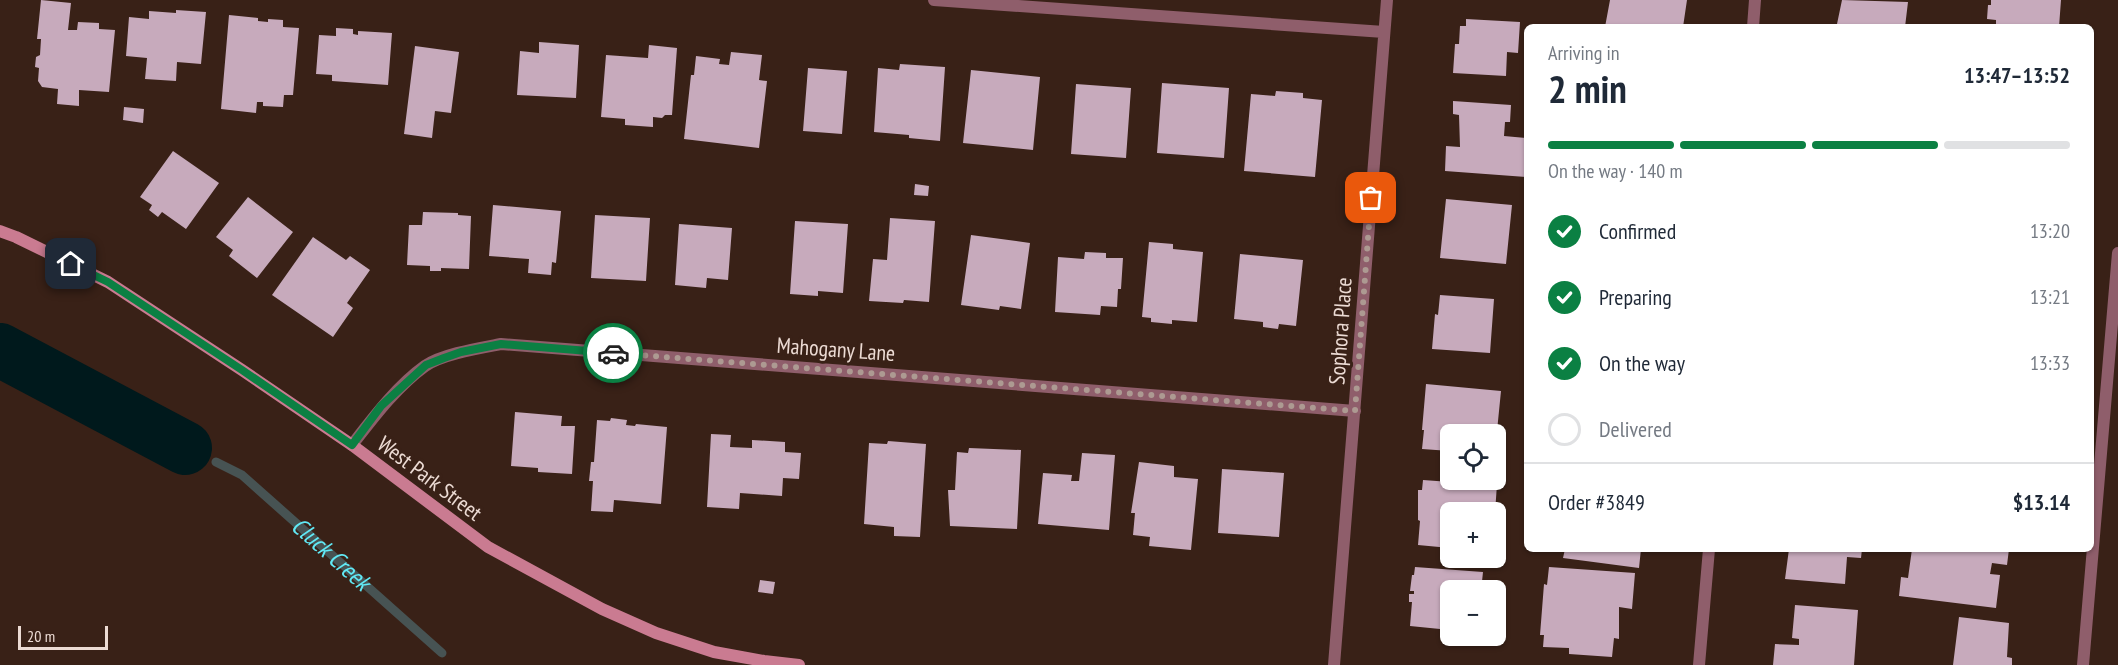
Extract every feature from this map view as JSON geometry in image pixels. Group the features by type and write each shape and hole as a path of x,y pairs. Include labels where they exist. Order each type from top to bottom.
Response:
{"street":[{"path":"934,0 1384,32"},
{"name":"Sophora Place","path":"1334,665 1387,0"},
{"path":"1753,24 1755,0"},
{"name":"West Park Street","path":"0,231 108,282 352,445 488,547 602,609 656,633 714,652 798,665"},
{"path":"2094,536 2118,253"},
{"name":"Mahogany Lane","path":"352,445 381,406 426,365 461,352 501,344 1355,411"},
{"path":"1699,665 1709,552"},
{"path":"2083,665 2093,552"}],"building":[{"path":"41,0 71,3 68,30 77,30 78,22 99,23 99,29 115,30 109,92 79,90 79,106 57,104 58,89 42,87 38,81 39,68 35,67 36,57 40,55 41,39 37,39"},
{"path":"1610,0 1687,0 1683,24 1606,24"},
{"path":"1842,0 1908,2 1905,24 1837,24"},
{"path":"1991,0 2061,0 2059,24 1996,24 1996,20 1987,19 1988,5 1991,5"},
{"path":"176,10 206,12 201,64 177,62 176,81 145,79 147,58 126,56 129,17 149,19 149,11 176,13"},
{"path":"229,15 258,18 258,21 268,22 268,19 283,20 283,27 299,28 293,95 284,95 283,107 263,106 263,102 257,102 256,113 221,109"},
{"path":"1466,19 1520,22 1518,53 1507,52 1506,76 1453,73 1455,44 1459,44 1460,26 1466,26"},
{"path":"336,28 353,29 353,34 358,35 358,31 392,33 388,85 332,81 332,75 316,74 319,35 336,36"},
{"path":"539,42 579,45 576,98 517,95 520,51 539,53"},
{"path":"649,45 677,48 672,115 665,115 662,118 653,117 653,127 625,125 625,119 601,117 606,55 648,58"},
{"path":"415,46 459,52 451,113 435,111 432,138 404,134"},
{"path":"731,52 762,55 759,80 767,81 759,148 684,139 691,75 694,75 696,56 720,59 719,64 729,65"},
{"path":"900,64 945,67 940,141 874,132 878,68 899,70"},
{"path":"808,68 847,71 842,134 803,131"},
{"path":"971,70 1040,77 1033,150 963,143"},
{"path":"1162,83 1229,88 1224,158 1157,153"},
{"path":"1076,84 1131,88 1126,158 1071,154"},
{"path":"1276,91 1303,93 1303,98 1322,100 1315,177 1244,171 1251,94 1275,96"},
{"path":"1453,101 1511,105 1510,122 1505,122 1504,136 1524,138 1524,177 1445,171 1446,146 1460,147 1459,115 1453,114"},
{"path":"124,107 144,109 143,123 123,120"},
{"path":"173,151 219,183 186,229 162,212 158,217 149,210 152,205 140,197"},
{"path":"915,184 929,186 928,196 914,195"},
{"path":"248,197 293,232 257,278 229,256 233,250 216,237"},
{"path":"1446,199 1512,205 1506,264 1440,258"},
{"path":"493,205 561,211 556,263 552,262 551,275 528,273 529,259 489,256"},
{"path":"423,212 458,213 458,215 471,216 469,269 441,268 441,271 430,271 430,266 407,265 409,225 422,225"},
{"path":"595,215 650,218 646,281 591,278"},
{"path":"890,218 935,221 929,302 869,301 873,259 887,260"},
{"path":"795,221 848,224 843,293 818,291 818,296 790,294"},
{"path":"679,224 732,228 728,280 707,278 706,288 675,285"},
{"path":"971,235 1030,243 1021,309 1000,306 999,310 961,305"},
{"path":"313,237 346,260 350,256 370,270 347,303 353,308 333,337 272,295"},
{"path":"1149,242 1173,244 1173,249 1203,252 1197,322 1172,320 1172,324 1151,322 1151,318 1142,317"},
{"path":"1085,252 1106,253 1106,258 1123,258 1117,307 1101,306 1100,315 1055,312 1058,257 1084,259"},
{"path":"1240,254 1303,260 1296,326 1279,324 1278,329 1263,327 1263,322 1234,319"},
{"path":"1440,295 1494,299 1490,353 1432,349 1435,314 1438,315"},
{"path":"1426,384 1501,391 1498,424 1440,424 1440,450 1422,449 1424,430 1422,430"},
{"path":"515,412 562,416 561,426 575,426 572,474 538,472 538,468 511,466"},
{"path":"611,418 627,420 626,425 667,427 661,504 614,500 613,512 591,511 593,481 589,481 591,462 594,462 597,420 610,421"},
{"path":"711,434 731,435 730,447 752,448 752,440 785,442 785,452 801,453 799,479 783,478 782,496 740,493 739,509 707,507"},
{"path":"888,441 926,444 920,537 894,536 894,527 864,524 869,443 887,444"},
{"path":"969,448 1021,450 1017,529 950,526 948,490 955,490 957,452 968,453"},
{"path":"1082,453 1115,455 1109,530 1038,524 1043,473 1072,475 1071,481 1079,481"},
{"path":"1139,462 1174,466 1174,477 1198,479 1191,550 1149,546 1150,537 1133,535 1135,513 1131,513"},
{"path":"1222,469 1284,473 1279,537 1218,533"},
{"path":"1423,480 1440,481 1440,490 1497,490 1496,502 1440,502 1440,547 1418,545 1420,521 1418,520 1418,490 1422,490"},
{"path":"1564,552 1641,552 1639,568 1563,558"},
{"path":"1789,552 1862,552 1861,558 1847,557 1845,584 1785,579"},
{"path":"1912,552 2009,552 2007,565 1992,563 1990,574 2000,575 1996,608 1899,596 1901,577 1908,578"},
{"path":"1415,567 1483,572 1482,580 1440,580 1440,629 1410,626 1412,602 1409,602 1409,594 1414,594 1414,591 1410,591 1412,575 1414,575"},
{"path":"1549,567 1635,573 1632,609 1619,607 1619,639 1614,638 1612,657 1569,654 1569,648 1543,647 1544,635 1540,635 1544,584 1547,585"},
{"path":"760,580 775,582 773,594 758,592"},
{"path":"1795,605 1858,610 1854,665 1773,665 1775,644 1799,645 1799,639 1792,638"},
{"path":"1959,617 2009,623 2007,657 2012,658 2012,665 1953,665"}],"waterway":[{"name":"Cluck Creek","path":"0,350 185,448"},
{"name":"Cluck Creek","path":"216,462 242,475 442,653"}],"way so far":[{"path":"613,353 1355,411 1371,198"}],"route":[{"path":"71,264 108,282 352,445 381,406 426,365 461,352 501,344 613,353"}]}
